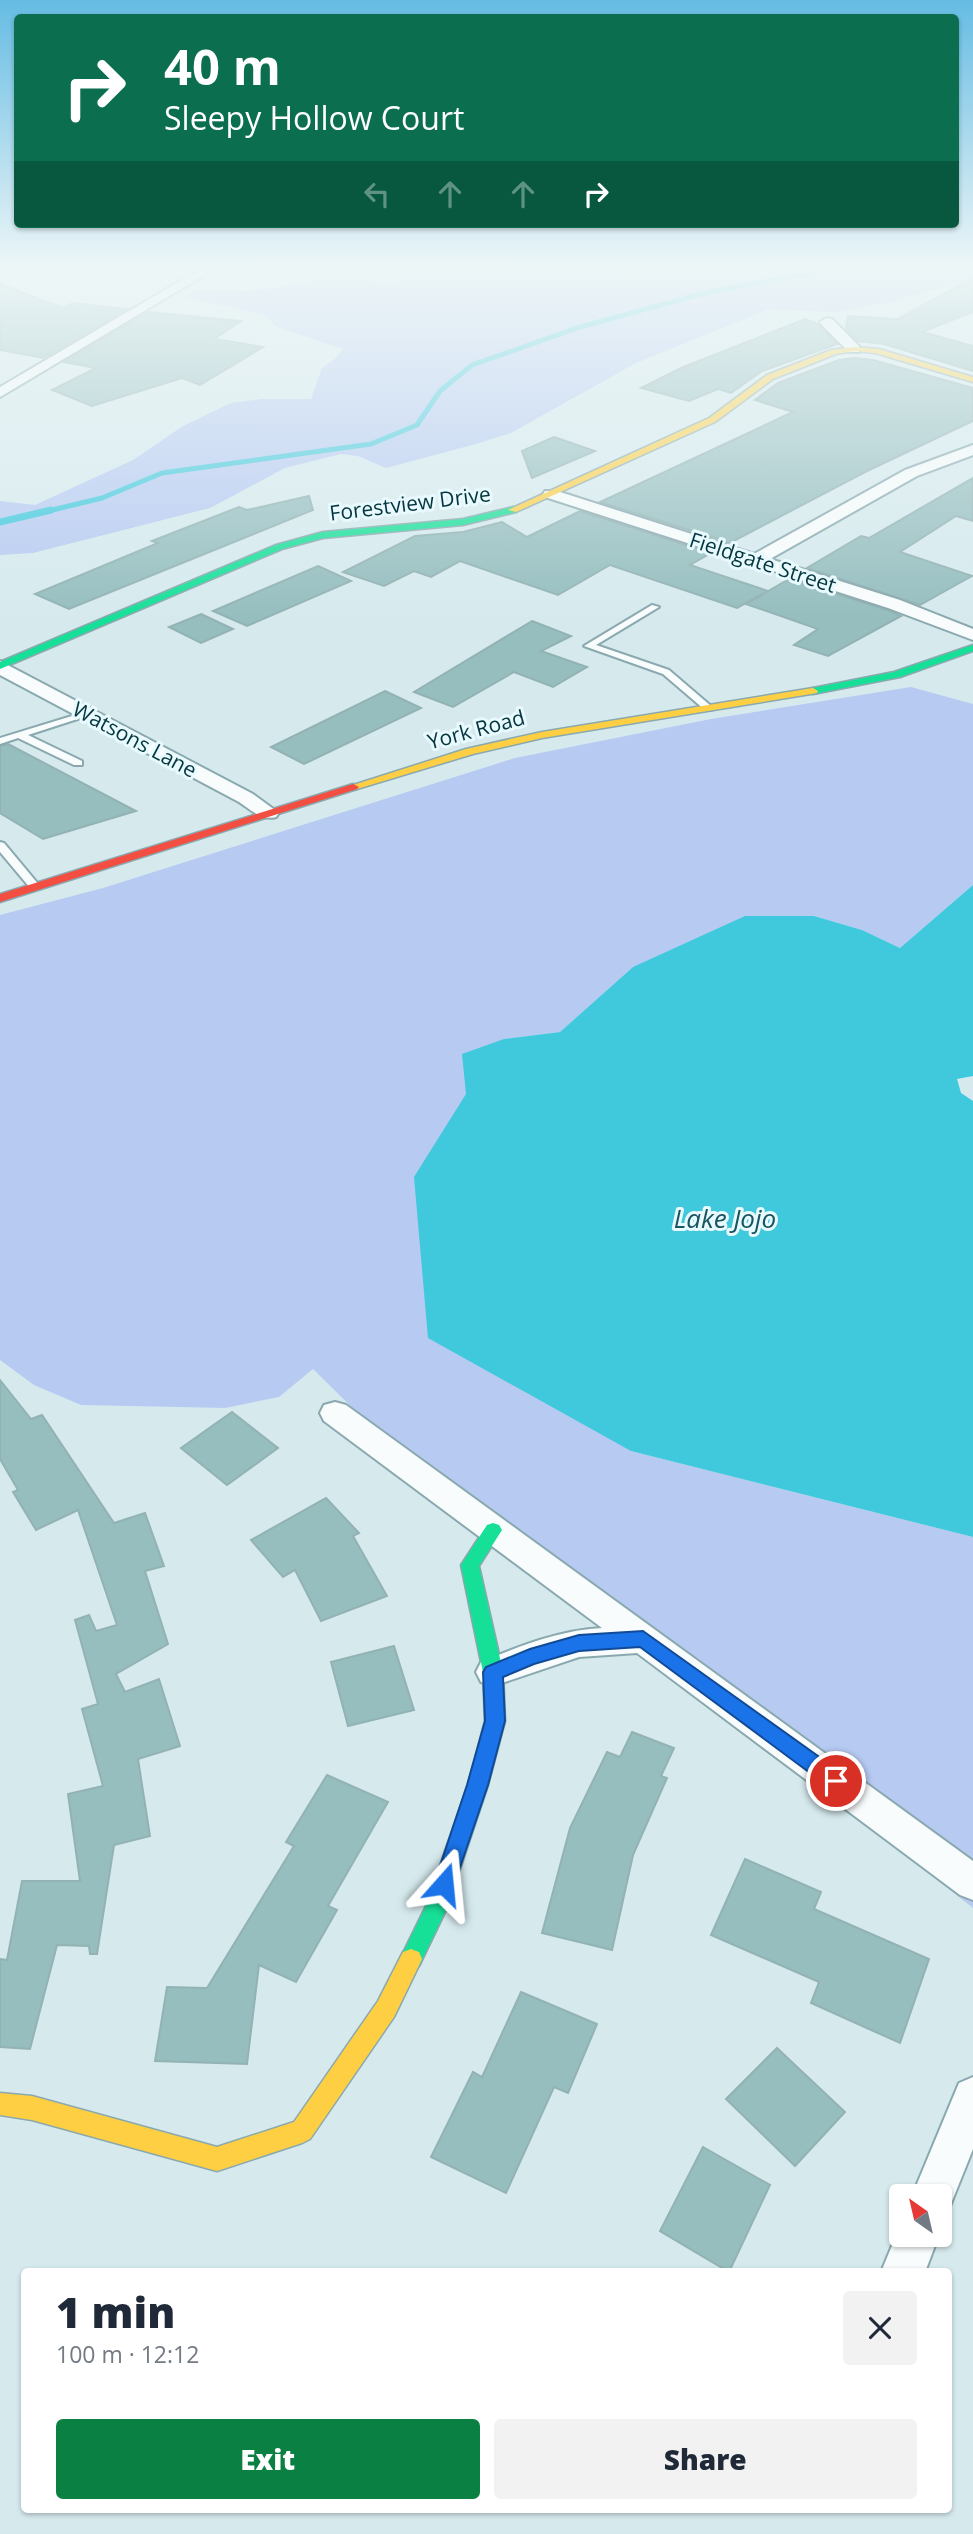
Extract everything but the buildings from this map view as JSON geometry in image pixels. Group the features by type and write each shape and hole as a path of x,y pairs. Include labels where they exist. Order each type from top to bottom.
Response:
{"street":[{"path":"0,393 18,382"},
{"name":"Forestview Drive","path":"0,667 279,547 323,535 487,518 523,507 712,420 763,382"},
{"path":"757,559 911,473 973,450"},
{"name":"Fieldgate Street","path":"551,494 894,604 973,635"},
{"name":"York Road","path":"0,898 375,779 538,734 853,685 925,666 973,648"},
{"name":"Watsons Lane","path":"0,667 246,798 269,813"},
{"path":"335,1413 973,1883"},
{"path":"0,2104 32,2108 217,2159 302,2131 386,2009 436,1908 478,1785 495,1721 493,1672 470,1565 493,1530"},
{"path":"493,1672 530,1657 579,1643 643,1639"},
{"path":"938,2184 973,2096"},
{"path":"905,2268 913,2247"}],"lane":[{"path":"655,607 589,646 666,672 708,708"},
{"path":"0,741 88,714"},
{"path":"19,735 78,763"},
{"path":"0,845 35,887"}],"shaded area":[{"path":"317,382 602,382 511,433 476,444 386,468 358,456 341,454 285,468 210,508 33,553 0,555 0,501 35,505 133,460 183,426 231,403 262,399 311,399"},
{"path":"911,687 973,704 973,885 900,948 862,930 814,916 633,967 560,1032 504,1039 415,1177 631,1451 973,1537 973,1908 613,1623 449,1503 313,1369 279,1397 225,1408 81,1405 34,1385 0,1360 0,915 103,888 515,758 711,719"}],"water":[{"name":"Lake Jojo","path":"973,885 973,1076 957,1079 961,1093 973,1101 973,1537 631,1451 428,1338 414,1177 466,1094 462,1054 504,1039 560,1032 633,967 745,916 814,916 862,930 900,948"}],"waterway":[{"path":"44,512 102,498 162,473 371,444 417,425 440,391 451,382"},
{"path":"0,522 51,510"}],"traffic: fast":[{"path":"0,666 279,547 323,535 463,522 513,510"},
{"path":"813,691 896,675 973,648"},
{"path":"411,1959 436,1908 478,1785 495,1721 493,1672 470,1565 493,1530"}],"traffic: slow":[{"path":"513,510 712,420 763,382"},
{"path":"353,787 470,751 542,735 813,691"},
{"path":"0,2104 32,2108 217,2159 302,2131 386,2009 411,1959"}],"traffic: jam":[{"path":"0,898 353,787"}],"route":[{"path":"444,1884 478,1785 495,1721 493,1672 530,1657 579,1643 643,1639 836,1781"}]}
